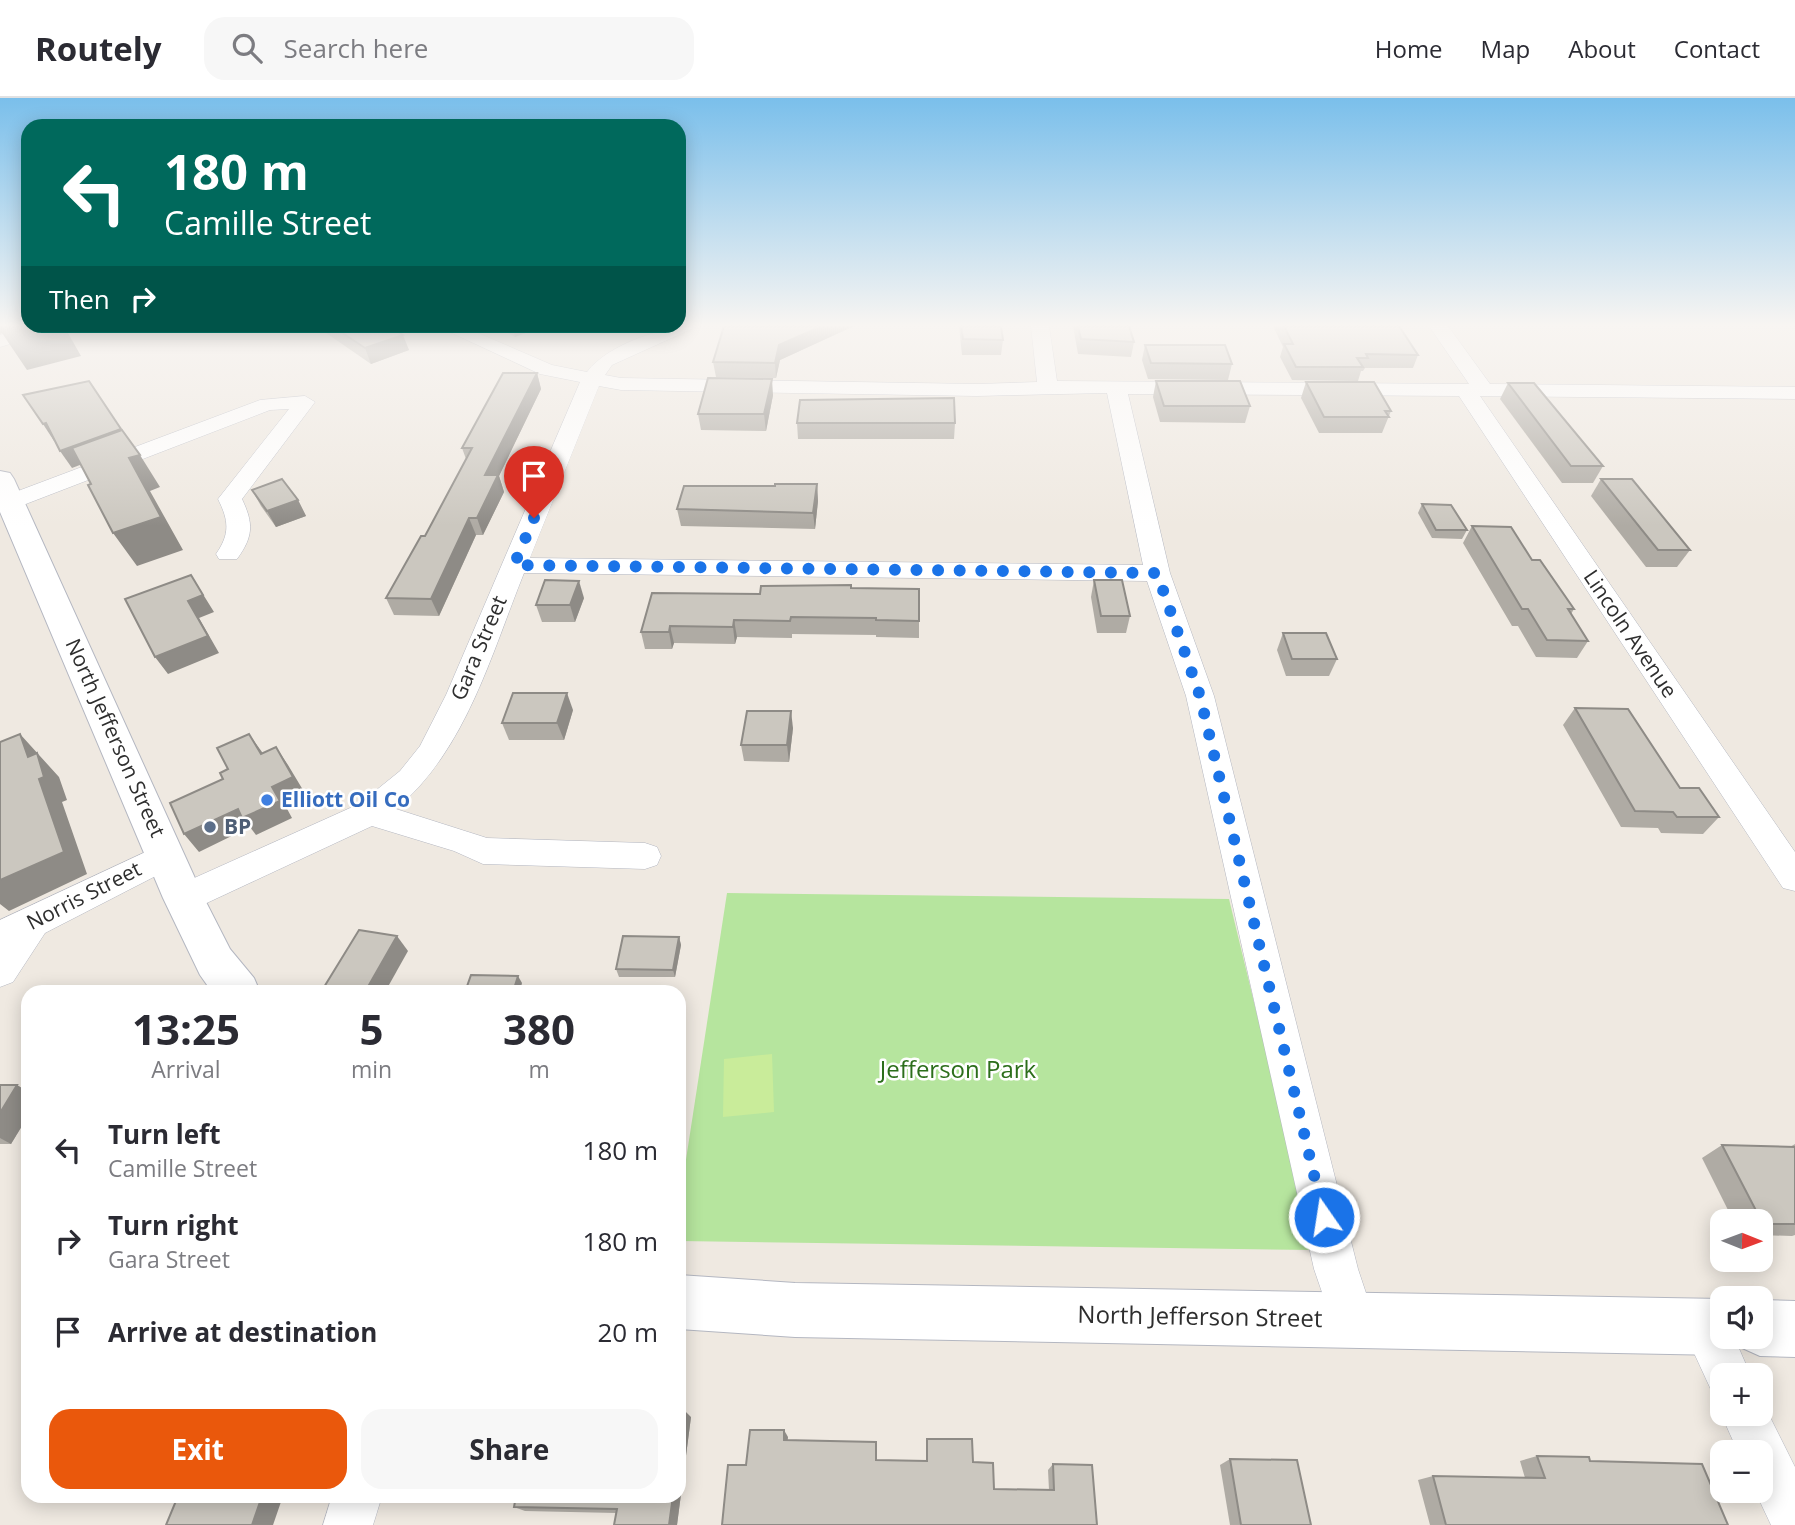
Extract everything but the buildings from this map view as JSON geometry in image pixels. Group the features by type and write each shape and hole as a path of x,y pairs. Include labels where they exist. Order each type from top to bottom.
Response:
{"main road":[{"name":"North Jefferson Street","path":"5,491 184,898 215,962 233,985"},
{"name":"North Jefferson Street","path":"686,1302 795,1310 1710,1327"},
{"path":"1773,1328 1795,1329"}],"street":[{"name":"Gara Street","path":"184,898 370,813 411,779 432,752 460,695 586,393"},
{"path":"1117,393 1157,573 1200,696 1336,1269 1353,1320"},
{"name":"Lincoln Avenue","path":"1476,393 1795,878"},
{"path":"1751,393 1795,393"},
{"path":"5,491 267,404 305,402 230,499 243,523 239,541 228,554"},
{"path":"514,565 1157,573"},
{"path":"370,813 464,841 483,851 645,856"},
{"name":"Norris Street","path":"0,935 33,923 167,855"},
{"path":"0,971 33,923"},
{"path":"1751,1426 1795,1522"},
{"path":"348,1525 354,1503"}],"green space":[{"name":"Jefferson Park","path":"727,893 1229,899 1314,1250 686,1241 686,1160"},
{"path":"772,1054 774,1112 723,1117 724,1059"}],"place":[{"name":"Elliott Oil Co","path":"267,800"},
{"name":"BP","path":"210,827"}],"route":[{"path":"534,518 514,565 1157,573 1200,696 1324,1217"}]}
